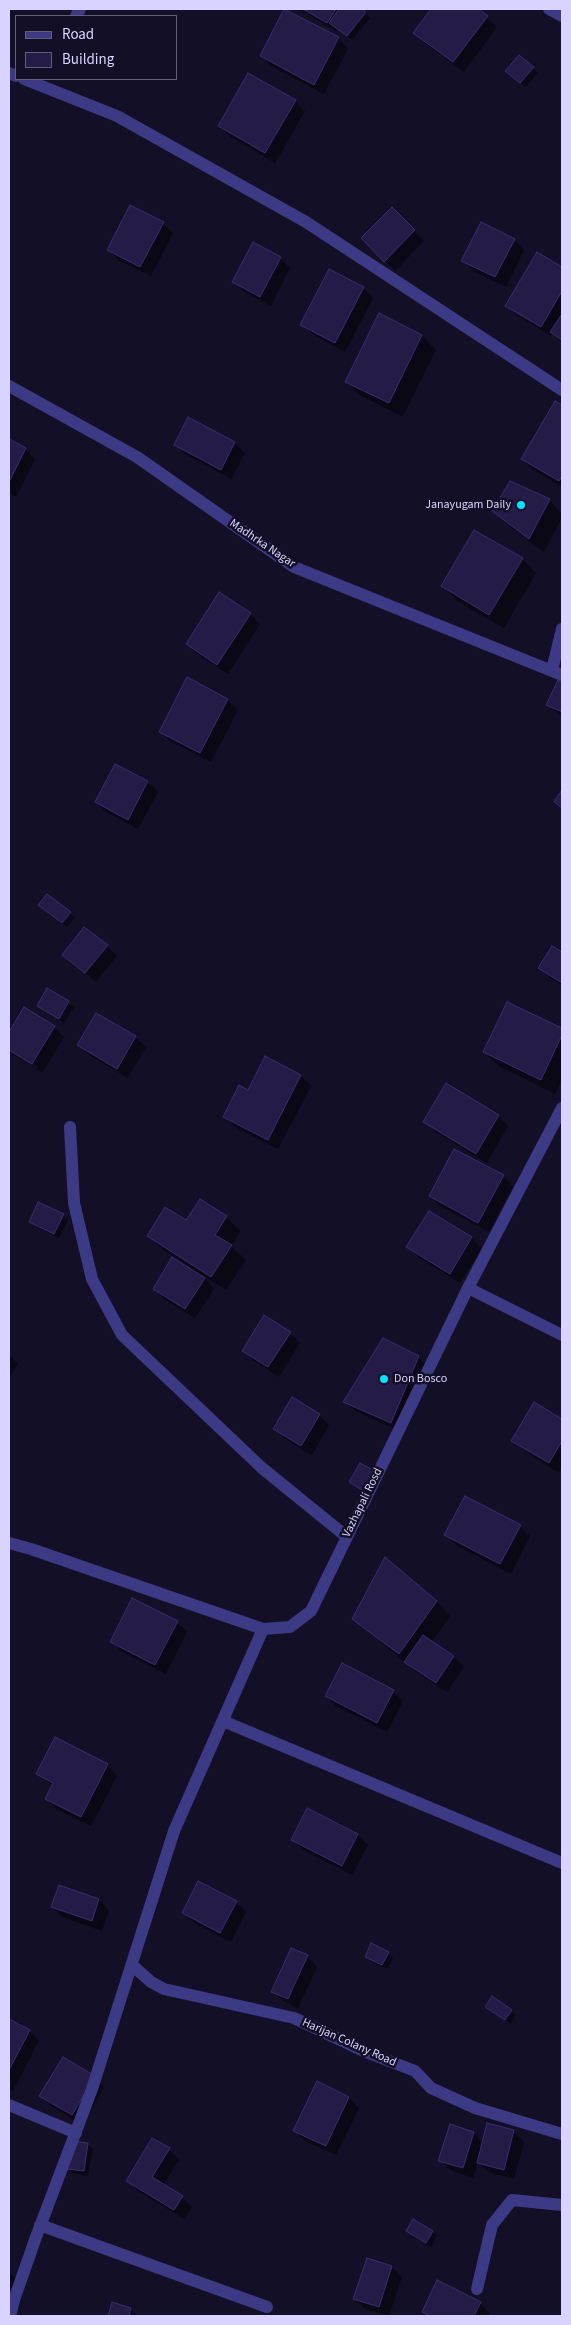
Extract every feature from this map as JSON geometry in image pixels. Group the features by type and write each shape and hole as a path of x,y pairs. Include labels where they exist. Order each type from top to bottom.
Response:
{"street":[{"path":"549,9 562,16"},
{"path":"42,82 117,116 306,222 562,390"},
{"name":"Madhrka Nagar","path":"9,386 137,458 294,567 557,673"},
{"path":"557,673 562,628"},
{"name":"Vazhapali Rosd","path":"9,1543 32,1549 263,1629 290,1627 311,1610 468,1288 562,1108"},
{"path":"70,1127 74,1202 92,1279 122,1335 262,1468 347,1537"},
{"path":"468,1288 562,1335"},
{"path":"10,2316 40,2225 92,2089 174,1831 263,1629"},
{"path":"223,1721 562,1863"},
{"name":"Harijan Colany Road","path":"132,1965 151,1982 164,1989 294,2018 366,2052 415,2070 431,2088 475,2108 562,2134"},
{"path":"9,2105 76,2133"},
{"path":"477,2289 492,2225 512,2200 562,2205"},
{"path":"40,2225 267,2307"}],"building":[{"path":"284,9 339,37 314,85 260,56"},
{"path":"303,9 336,9 327,23"},
{"path":"339,9 362,9 366,12 347,36 329,23"},
{"path":"431,9 479,9 488,16 453,62 413,33"},
{"path":"519,55 534,67 520,83 505,71"},
{"path":"248,73 296,100 265,153 218,126"},
{"path":"130,205 164,222 140,267 107,250"},
{"path":"392,207 415,230 384,262 361,238"},
{"path":"481,222 515,239 495,277 461,261"},
{"path":"253,242 281,257 260,297 232,282"},
{"path":"537,252 562,267 562,291 541,327 505,306"},
{"path":"329,269 364,287 335,343 300,325"},
{"path":"379,313 422,335 389,403 345,382"},
{"path":"562,314 562,340 550,332"},
{"path":"555,401 562,405 562,476 559,481 521,459"},
{"path":"188,417 235,442 221,470 174,445"},
{"path":"9,439 26,448 9,482"},
{"name":"Janayugam Daily","path":"510,481 550,499 529,539 492,511"},
{"path":"474,530 523,558 489,615 441,586"},
{"path":"219,592 251,613 217,665 186,644"},
{"path":"187,677 228,699 200,753 159,732"},
{"path":"558,680 562,682 562,712 546,705"},
{"path":"115,764 148,781 128,820 95,802"},
{"path":"562,790 562,808 554,802"},
{"path":"47,894 71,912 62,923 38,905"},
{"path":"84,927 108,945 85,973 62,955"},
{"path":"552,946 562,952 562,983 538,968"},
{"path":"47,988 69,1001 59,1019 37,1006"},
{"path":"507,1002 562,1028 562,1035 541,1080 483,1052"},
{"path":"24,1007 55,1026 32,1064 9,1050 9,1032"},
{"path":"96,1013 136,1036 117,1069 77,1045"},
{"path":"265,1056 301,1075 268,1140 223,1117 239,1085 248,1090"},
{"path":"446,1083 499,1115 476,1154 423,1122"},
{"path":"454,1149 504,1175 478,1223 429,1196"},
{"path":"200,1199 227,1216 215,1235 232,1245 211,1277 147,1236 165,1207 186,1220"},
{"path":"38,1202 64,1214 54,1234 29,1222"},
{"path":"429,1211 472,1237 450,1274 406,1247"},
{"path":"172,1257 205,1278 185,1309 153,1289"},
{"path":"264,1315 291,1332 268,1367 242,1351"},
{"name":"Don Bosco","path":"383,1338 419,1356 391,1423 343,1402"},
{"path":"292,1397 320,1414 301,1446 273,1429"},
{"path":"534,1402 562,1419 562,1441 549,1463 511,1441"},
{"path":"360,1463 375,1471 365,1492 349,1482"},
{"path":"465,1496 521,1525 500,1564 444,1535"},
{"path":"385,1557 437,1601 399,1654 352,1619"},
{"path":"132,1598 178,1621 155,1665 110,1642"},
{"path":"423,1635 454,1656 436,1683 404,1662"},
{"path":"342,1663 394,1690 377,1723 325,1696"},
{"path":"55,1737 108,1764 81,1817 45,1799 53,1783 36,1774"},
{"path":"307,1808 358,1834 342,1866 291,1840"},
{"path":"198,1881 237,1901 220,1933 182,1913"},
{"path":"59,1885 99,1899 92,1921 51,1907"},
{"path":"371,1943 389,1952 382,1965 365,1957"},
{"path":"291,1948 308,1955 288,1999 271,1992"},
{"path":"492,1996 512,2010 505,2020 485,2007"},
{"path":"9,2019 30,2030 9,2070"},
{"path":"63,2057 95,2076 72,2115 39,2096"},
{"path":"317,2081 349,2097 326,2146 293,2131"},
{"path":"487,2123 514,2130 504,2170 477,2163"},
{"path":"450,2124 474,2132 463,2168 438,2161"},
{"path":"152,2138 170,2148 152,2177 183,2196 174,2210 126,2181"},
{"path":"72,2141 88,2143 84,2171 67,2169"},
{"path":"413,2219 433,2231 426,2243 406,2231"},
{"path":"367,2258 392,2266 379,2307 353,2299"},
{"path":"437,2280 481,2302 474,2316 430,2316 422,2312"},
{"path":"112,2302 131,2308 129,2316 108,2316"}],"place":[{"name":"Janayugam Daily","path":"521,505"},
{"name":"Don Bosco","path":"384,1379"}]}
